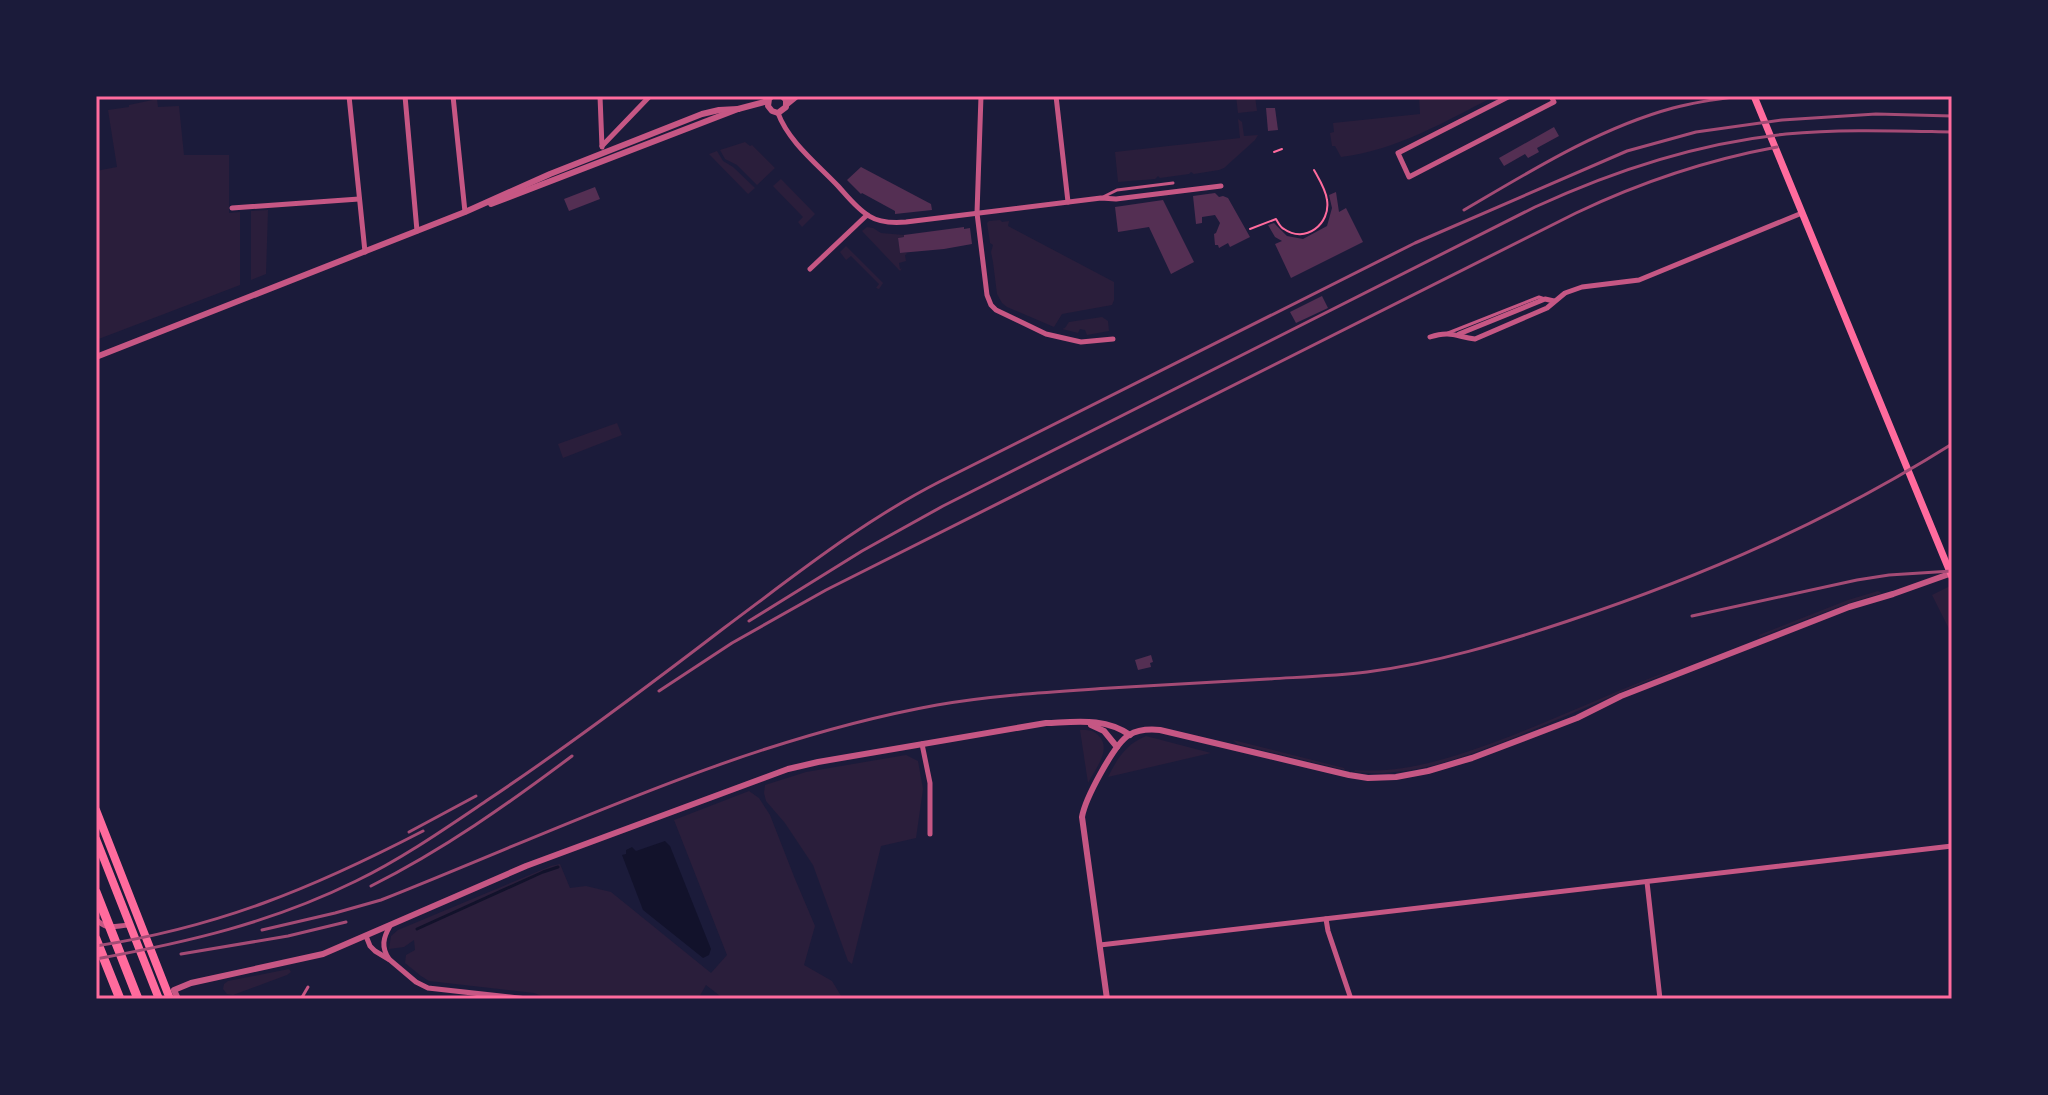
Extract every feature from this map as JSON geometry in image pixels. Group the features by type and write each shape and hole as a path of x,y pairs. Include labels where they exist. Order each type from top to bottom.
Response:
{"highway":[{"path":"96,892 138,999"},
{"path":"96,939 120,999"}],"main road":[{"path":"1754,96 1952,575"},
{"path":"96,810 172,994"},
{"path":"96,839 159,999"}],"street":[{"path":"349,96 365,252"},
{"path":"405,96 417,231"},
{"path":"453,96 465,212"},
{"path":"600,96 602,150"},
{"path":"578,171 602,150 650,96"},
{"path":"782,96 786,105"},
{"path":"778,113 797,96"},
{"path":"981,96 977,213 987,295 991,305 1056,337 1089,342 1113,339"},
{"path":"1056,96 1068,202"},
{"path":"1510,96 1398,153 1409,177 1554,102 1551,96"},
{"path":"96,357 738,109 770,102 772,111 778,113"},
{"path":"465,212 602,150 702,114 738,109"},
{"path":"778,113 798,145 867,215 877,220 898,223 1221,186"},
{"path":"232,208 359,199"},
{"path":"1430,337 1446,333 1475,339 1547,308 1565,293 1582,287 1639,280 1803,212"},
{"path":"810,269 867,215"},
{"path":"1458,334 1545,299 1554,301"},
{"path":"1107,999 1082,817 1117,747 1130,735 1147,729 1160,730 1368,778 1428,771 1472,758 1577,718 1621,696 1849,607 1952,575"},
{"path":"1068,722 1099,728 1117,747"},
{"path":"172,994 191,983 213,977 323,954 526,866 779,772 818,762 1046,723 1103,723 1130,735"},
{"path":"922,744 930,783 930,834"},
{"path":"1100,945 1952,846"},
{"path":"1647,882 1660,999"},
{"path":"96,919 107,927 143,925 145,932"},
{"path":"1326,919 1351,999"},
{"path":"384,950 383,940 390,926"},
{"path":"368,936 377,939 390,960"},
{"path":"368,936 372,948 428,988 527,999"},
{"path":"159,966 172,994 178,999"}],"lane":[{"path":"1101,198 1117,190 1173,183"},
{"path":"1446,333 1539,297 1545,299"},
{"path":"301,999 308,987"}],"path":[{"path":"1274,152 1282,149"},
{"path":"1250,229 1276,219 1284,229 1296,233 1305,234 1318,228 1324,220 1328,202 1314,170"}],"shaded area":[{"path":"1236,96 1255,96 1257,111 1238,113"},
{"path":"1419,96 1495,96 1420,134 1382,148 1341,157 1332,146 1330,133 1334,132 1333,123 1420,114"},
{"path":"157,99 158,107 179,106 184,155 229,155 229,213 240,212 240,285 96,340 96,171 117,167 108,110"},
{"path":"1238,119 1242,122 1244,136 1258,135 1224,168 1118,182 1115,152 1240,138"},
{"path":"745,142 775,168 757,185 737,165 725,159 720,150"},
{"path":"717,151 723,161 755,188 748,194 709,154"},
{"path":"781,179 815,214 802,227 798,222 803,217 773,186"},
{"path":"268,210 266,274 251,280 251,211"},
{"path":"1009,221 1008,226 1114,282 1112,305 1062,314 1054,327 1007,307 997,294 991,252 993,245 987,223"},
{"path":"867,227 881,233 904,235 898,238 900,253 907,254 906,261 899,263 900,271 862,231"},
{"path":"846,246 883,283 879,289 876,288 879,284 851,256 846,260 840,252"},
{"path":"1102,317 1108,321 1109,331 1087,335 1085,330 1080,329 1078,333 1062,329 1069,322"},
{"path":"617,423 622,435 563,458 558,444"},
{"path":"1950,586 1952,590 1952,635 1932,595"},
{"path":"1878,591 1882,593 1759,635 1848,600"},
{"path":"1672,670 1529,732 1452,760 1414,770 1354,772 1415,766 1454,756"},
{"path":"1080,730 1096,733 1104,746 1101,759 1088,783"},
{"path":"1146,736 1211,753 1108,777 1123,753"},
{"path":"1233,740 1344,768 1345,770 1237,744"},
{"path":"906,755 918,761 923,789 916,838 881,846 852,964 848,961 813,865 766,801 765,785 806,772"},
{"path":"749,791 759,798 770,815 815,926 804,965 832,981 843,999 724,999 706,985 698,999 550,999 534,993 429,981 405,963 406,955 415,950 414,940 404,947 389,949 391,936 398,930 560,864 570,888 586,886 611,892 711,973 727,955 674,820"},
{"path":"665,841 670,846 711,949 709,955 703,958 643,910 622,855 632,847 636,851"},
{"path":"289,969 291,972 287,975 233,995 223,989 228,981"}],"building":[{"path":"1266,108 1275,108 1278,130 1268,131"},
{"path":"1554,127 1559,136 1537,148 1539,152 1528,158 1525,154 1504,166 1499,158"},
{"path":"861,167 931,204 932,210 895,214 895,211 861,194 847,180"},
{"path":"595,187 600,199 569,211 564,199"},
{"path":"1336,192 1339,212 1346,208 1363,242 1291,278 1275,244 1282,241 1275,237 1268,225 1274,223 1287,236 1303,239 1327,226 1332,208 1329,195"},
{"path":"1215,193 1228,198 1250,237 1230,247 1228,243 1219,248 1215,245 1214,234 1220,223 1215,215 1202,217 1202,223 1196,224 1193,196"},
{"path":"1163,200 1194,262 1171,274 1149,227 1118,232 1115,207"},
{"path":"970,228 972,244 900,253 898,238 904,235"},
{"path":"1322,296 1328,308 1296,323 1290,312"},
{"path":"1151,655 1151,667 1138,670 1135,660"}],"waterway":[{"path":"417,929 558,867"}],"railway":[{"path":"1464,210 1565,152 1618,127 1681,106 1740,96"},
{"path":"96,959 163,946 261,920 324,896 373,872 440,832 549,758 882,514 939,482 1415,243 1627,151 1696,132 1782,120 1876,114 1952,116"},
{"path":"749,621 862,551 943,506 1565,194 1658,160 1753,138 1827,131 1952,132"},
{"path":"659,691 732,643 826,590 1576,213 1675,173 1777,147"},
{"path":"262,930 381,900 654,789 794,740 865,720 1001,696 1367,672 1444,658 1494,644 1619,603 1718,565 1860,498 1952,444"},
{"path":"1692,616 1857,580 1952,571"},
{"path":"371,886 474,826 572,756"},
{"path":"409,832 476,796"},
{"path":"96,946 184,928 264,903 343,870 423,831"},
{"path":"181,954 288,936 346,922"}]}
